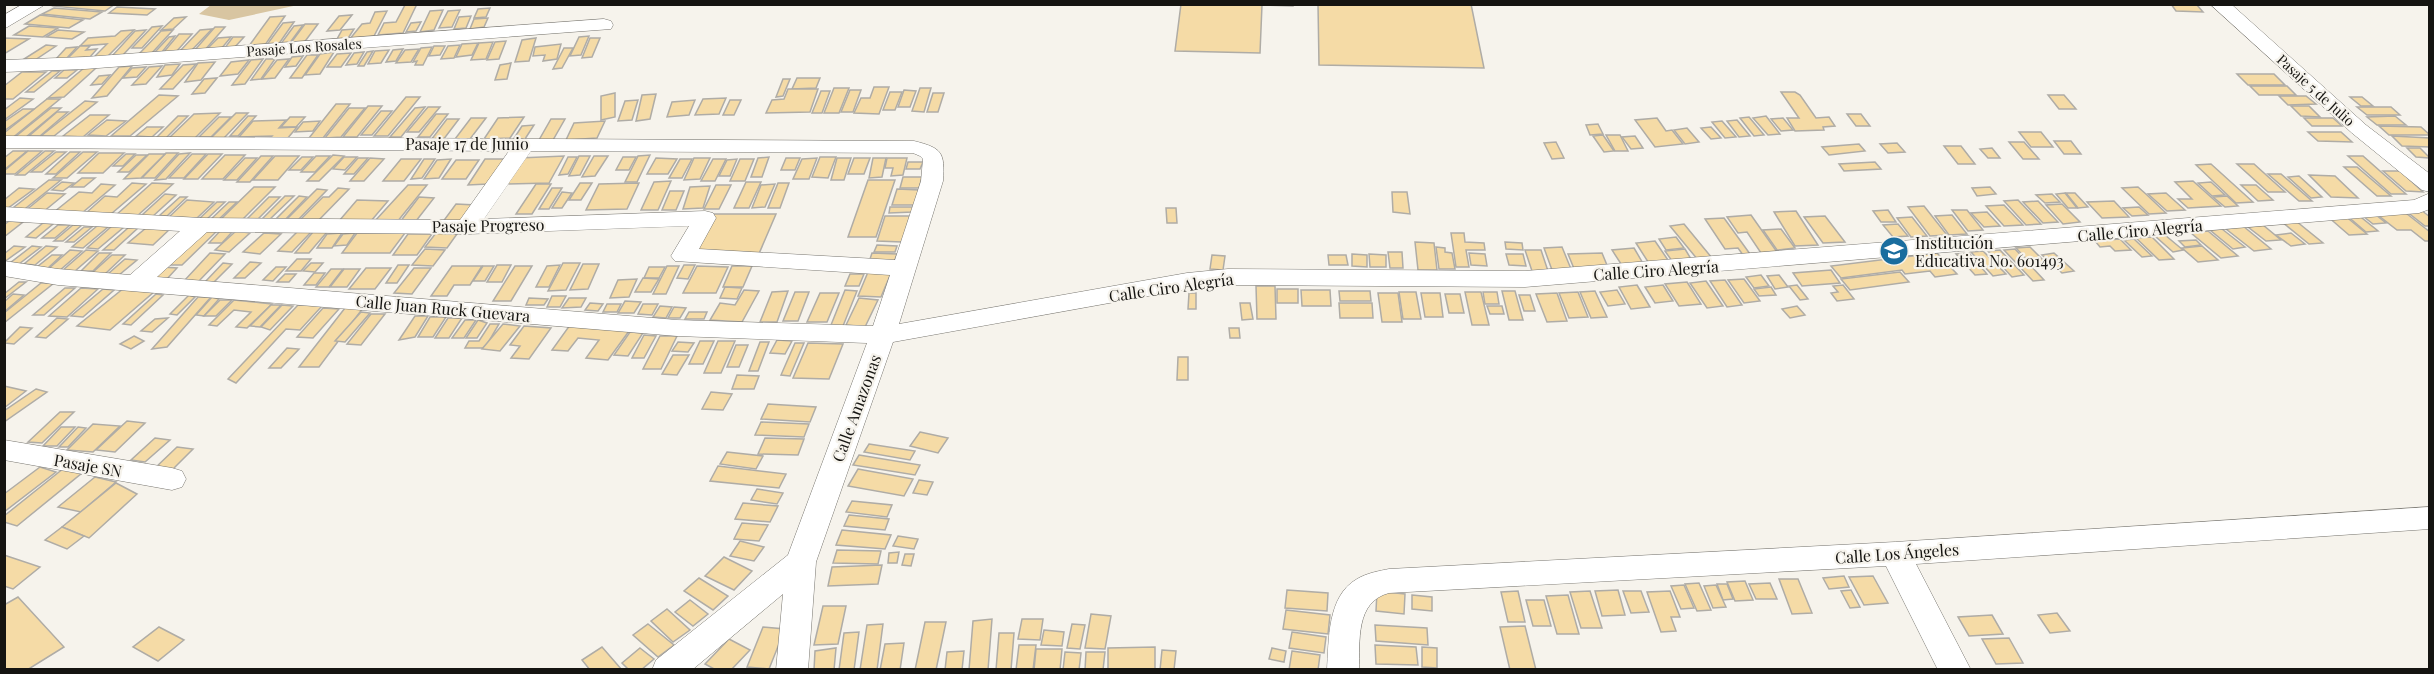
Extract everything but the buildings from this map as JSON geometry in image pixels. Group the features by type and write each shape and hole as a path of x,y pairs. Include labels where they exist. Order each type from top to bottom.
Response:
{"street":[{"name":"Pasaje 5 de Julio","path":"2219,4 2359,129 2425,176"},
{"path":"4,9 32,7"},
{"path":"4,23 32,7"},
{"name":"Pasaje Los Rosales","path":"4,66 97,63 604,25"},
{"name":"Pasaje 17 de Junio","path":"4,142 914,147 928,152"},
{"path":"467,227 525,144"},
{"name":"Calle Amazonas","path":"792,669 801,562 883,335 932,182 934,159 928,152"},
{"name":"Calle Ciro Alegría","path":"883,335 1187,281 1228,277 1525,279 1572,276 2419,206 2430,200"},
{"name":"Pasaje Progreso","path":"4,214 201,225 467,227 705,218 683,256 904,268"},
{"path":"137,282 201,225"},
{"name":"Calle Juan Ruck Guevara","path":"4,268 58,278 137,282 677,328 883,335"},
{"name":"Pasaje SN","path":"4,450 172,479"},
{"name":"Calle Los Ángeles","path":"1343,669 1349,607 1366,588 1389,581 1895,554 2430,518"},
{"path":"1895,554 1954,669"},
{"path":"668,669 801,562"}],"shaded area":[{"path":"211,5 298,5 229,20 199,14"}],"place":[{"name":"Institución Educativa No. 601493","path":"1894,251"}]}
